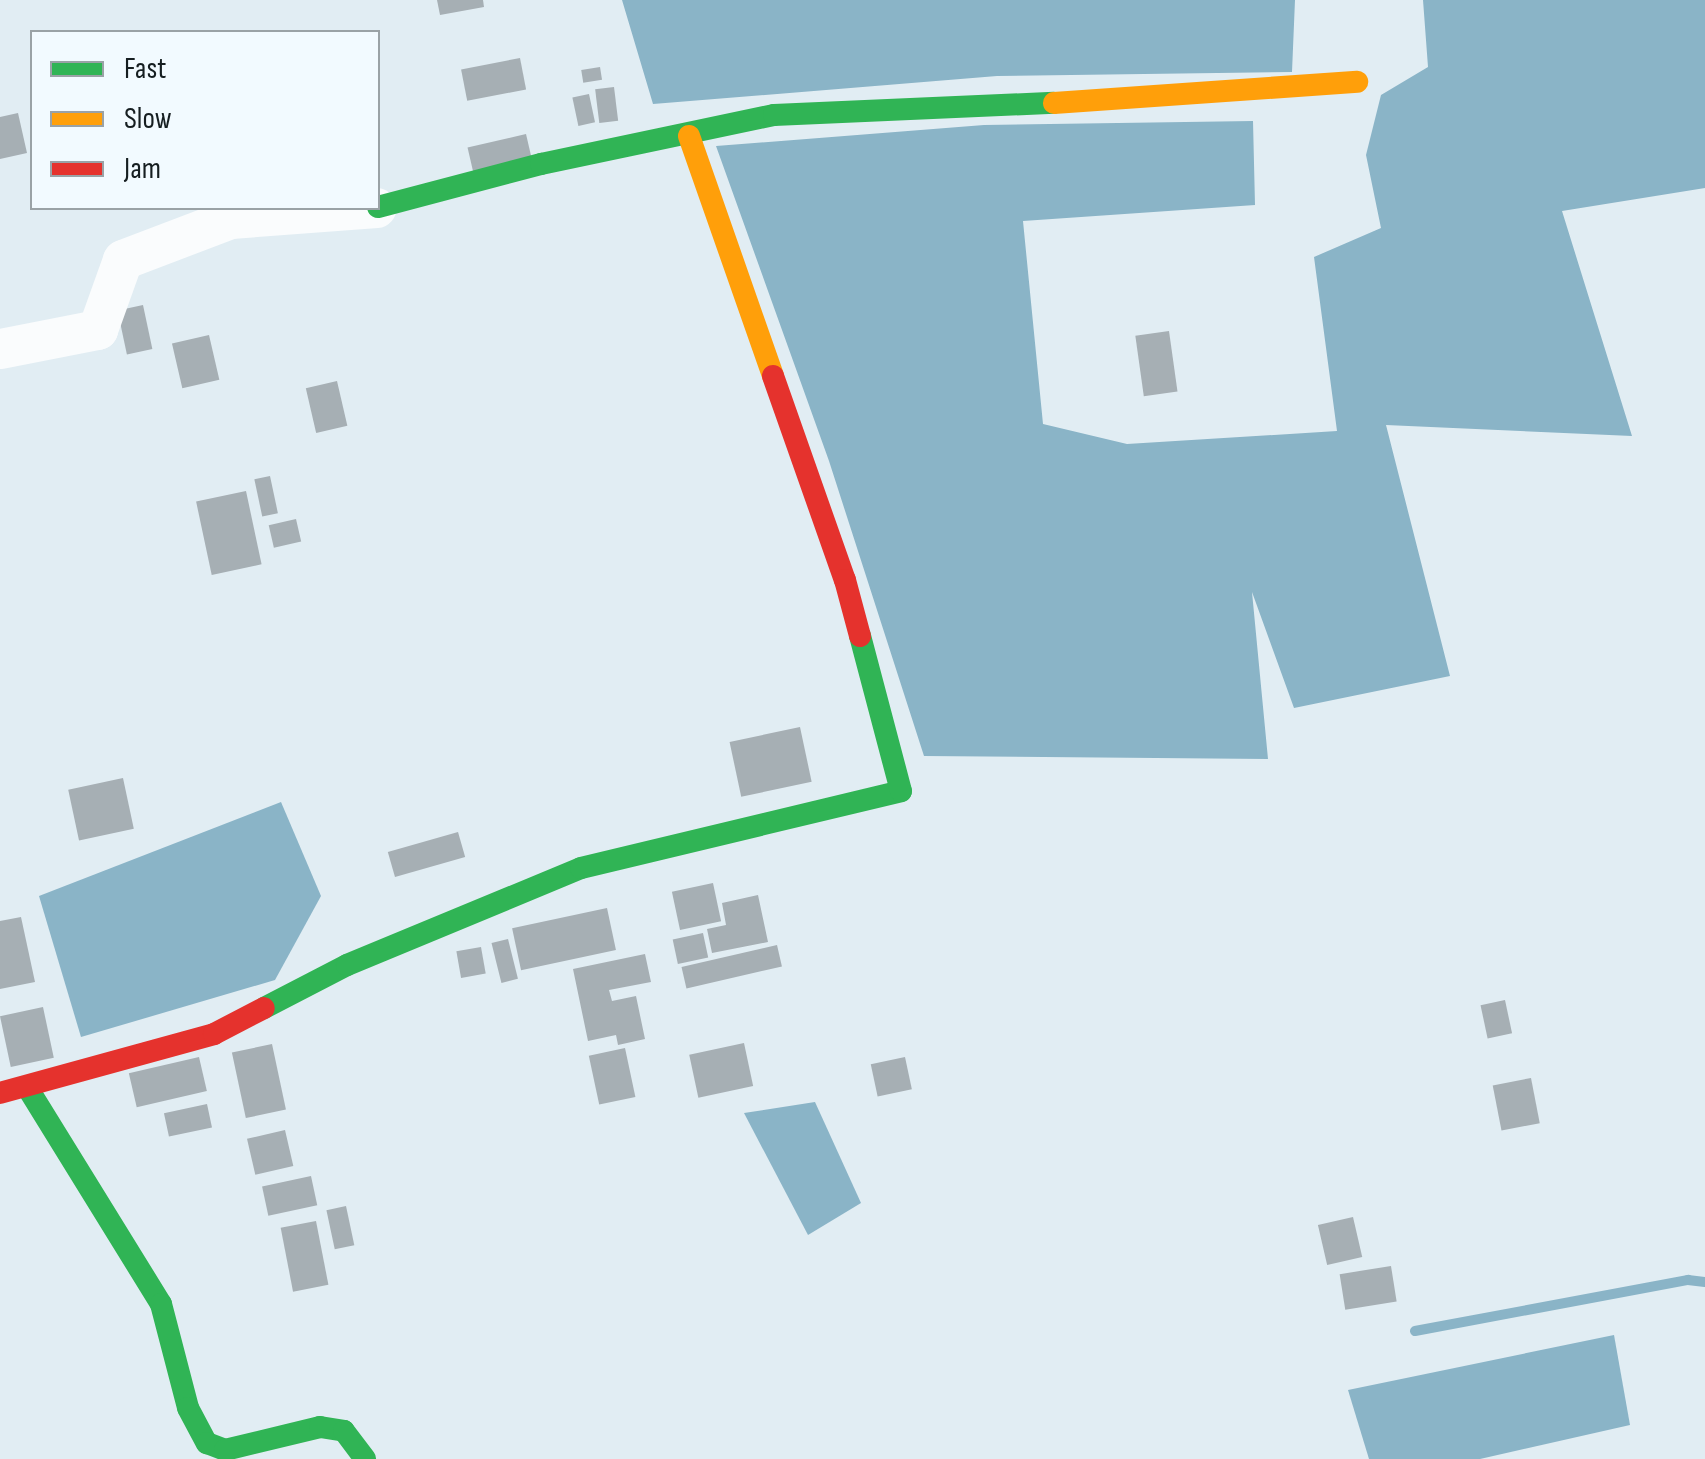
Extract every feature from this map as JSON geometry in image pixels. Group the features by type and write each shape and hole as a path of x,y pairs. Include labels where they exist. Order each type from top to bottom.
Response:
{"street":[{"path":"380,207 541,164 689,136 774,115 1160,99 1357,82"},
{"path":"0,1093 214,1034 347,965 580,868 901,791 844,580 689,136"},
{"path":"0,349 98,330 124,260 231,219 350,210"},
{"path":"27,1086 160,1304 188,1408 206,1443 225,1450 320,1427 344,1430 364,1459"}],"water":[{"path":"622,0 1295,0 1292,72 997,76 653,104"},
{"path":"1423,0 1705,0 1705,188 1562,211 1632,436 1386,425 1450,676 1294,708 1252,592 1268,759 924,756 829,461 716,146 984,125 1253,121 1255,205 1023,221 1043,424 1127,444 1337,431 1314,257 1381,228 1366,155 1381,95 1428,67"},
{"path":"281,802 321,896 275,980 81,1037 39,896"},
{"path":"815,1102 861,1203 808,1235 744,1113"},
{"path":"1614,1335 1630,1425 1480,1459 1369,1459 1348,1390"}],"building":[{"path":"437,0 483,0 484,7 440,15"},
{"path":"520,58 526,89 467,101 461,69"},
{"path":"600,67 602,80 583,83 581,70"},
{"path":"614,87 618,121 599,123 595,89"},
{"path":"589,94 595,122 578,126 572,98"},
{"path":"18,113 27,153 0,159 0,117"},
{"path":"526,134 532,159 473,173 468,147"},
{"path":"143,305 152,349 127,354 118,310"},
{"path":"1169,331 1177,391 1144,396 1135,336"},
{"path":"209,335 219,380 182,388 172,344"},
{"path":"337,381 347,426 316,433 306,388"},
{"path":"270,476 278,513 262,516 254,479"},
{"path":"246,491 262,564 212,575 196,502"},
{"path":"296,519 301,541 274,548 269,525"},
{"path":"800,727 812,782 741,797 730,742"},
{"path":"123,778 134,829 79,841 68,790"},
{"path":"458,832 465,857 395,877 388,852"},
{"path":"713,883 721,921 680,930 672,892"},
{"path":"758,895 768,942 712,953 707,929 726,925 722,903"},
{"path":"607,908 616,950 521,970 512,928"},
{"path":"21,917 35,982 0,989 0,921"},
{"path":"703,933 708,957 678,964 673,939"},
{"path":"508,939 518,979 501,983 492,943"},
{"path":"777,945 782,966 686,988 682,967"},
{"path":"481,947 486,974 461,978 456,951"},
{"path":"645,954 651,982 609,990 612,1001 636,996 645,1039 618,1045 616,1035 588,1041 573,969"},
{"path":"1505,1000 1512,1033 1488,1038 1481,1005"},
{"path":"43,1007 54,1058 11,1067 0,1016"},
{"path":"744,1043 753,1086 698,1098 689,1055"},
{"path":"272,1044 286,1110 246,1118 232,1053"},
{"path":"625,1048 635,1097 599,1105 589,1056"},
{"path":"199,1057 207,1091 137,1107 129,1073"},
{"path":"905,1057 912,1089 878,1097 871,1064"},
{"path":"1531,1078 1540,1123 1501,1131 1493,1085"},
{"path":"207,1104 212,1127 169,1137 164,1113"},
{"path":"285,1130 293,1166 255,1175 247,1139"},
{"path":"311,1176 317,1205 268,1216 262,1186"},
{"path":"346,1206 354,1245 335,1249 326,1210"},
{"path":"1353,1217 1362,1257 1327,1265 1318,1225"},
{"path":"316,1221 328,1285 293,1292 281,1228"},
{"path":"1391,1266 1397,1302 1345,1310 1340,1274"}],"waterway":[{"path":"1415,1331 1688,1280 1705,1282"}],"traffic: fast":[{"path":"380,206 541,164 774,115 1054,103"},
{"path":"264,1008 347,965 581,868 901,791 860,636"},
{"path":"27,1087 161,1304 188,1408 207,1443 225,1450 320,1427 344,1431 365,1459"}],"traffic: slow":[{"path":"1054,103 1357,82"},
{"path":"689,136 773,376"}],"traffic: jam":[{"path":"773,376 845,580 860,636"},
{"path":"0,1093 214,1034 264,1008"}]}
